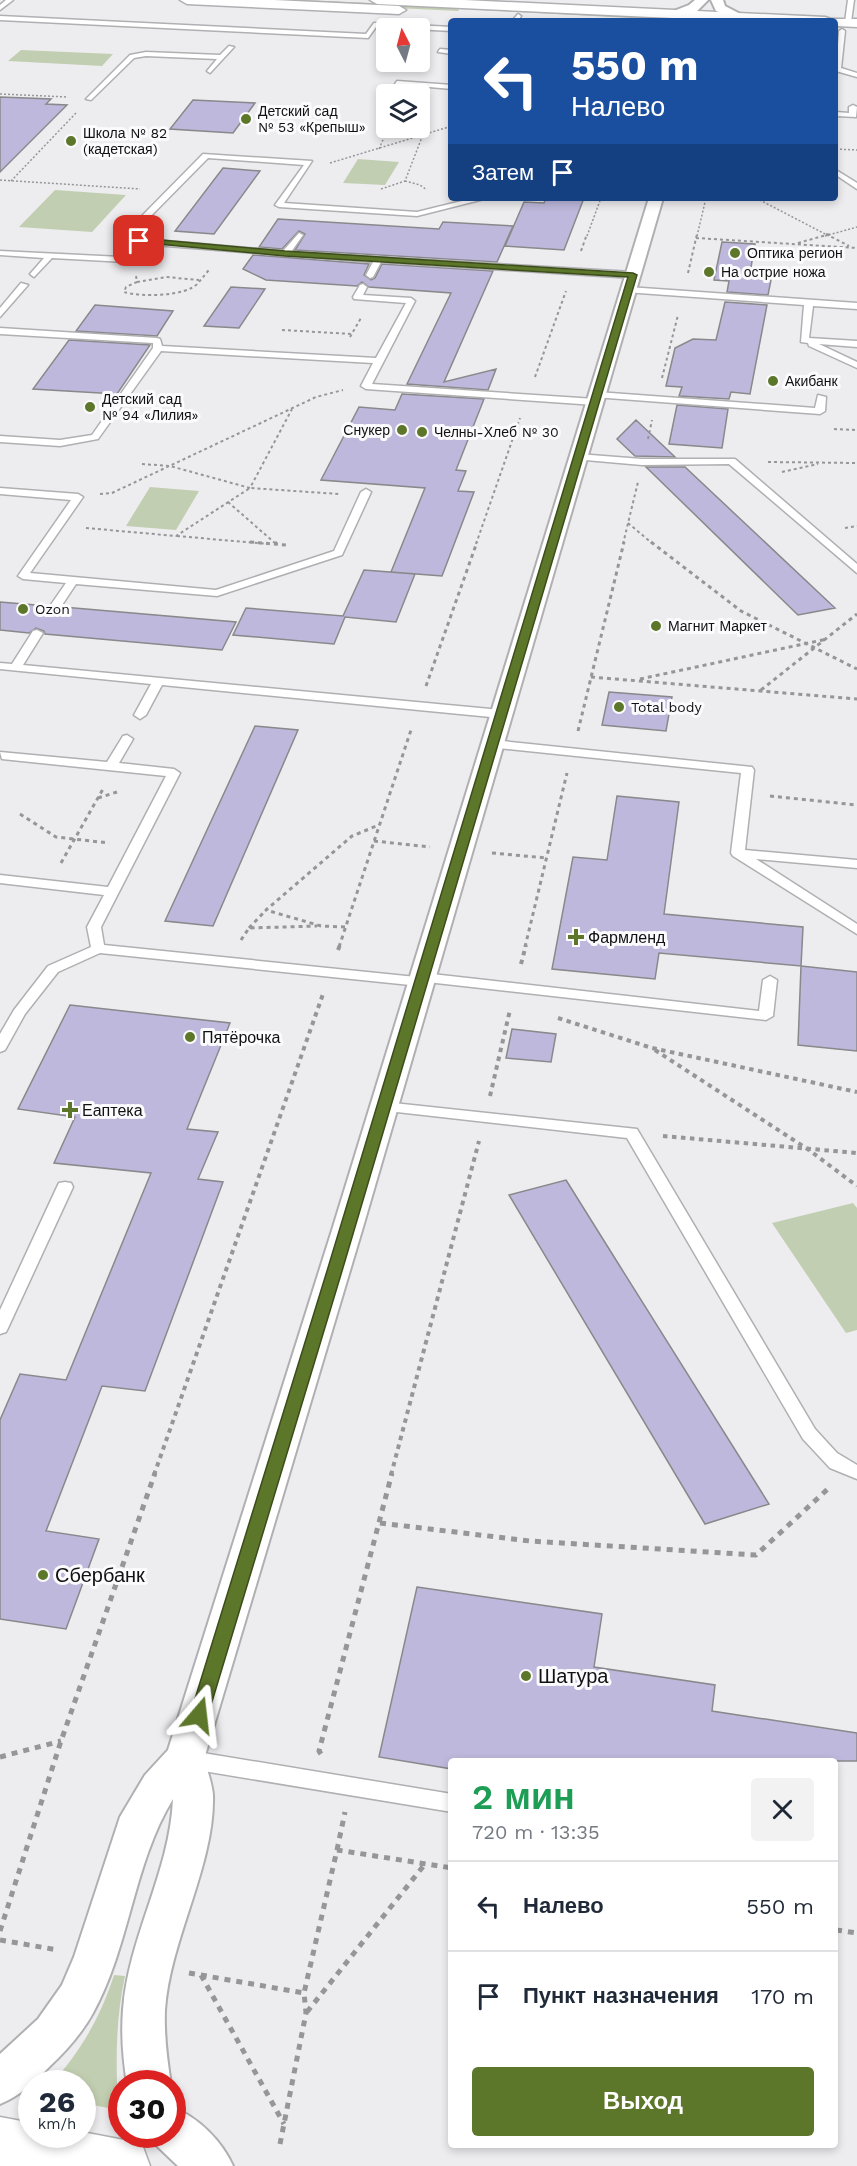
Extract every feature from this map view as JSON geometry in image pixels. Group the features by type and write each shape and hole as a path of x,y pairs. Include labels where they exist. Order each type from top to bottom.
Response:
{"street":[{"path":"187,0 761,18"},
{"path":"376,0 487,10 517,18"},
{"path":"672,14 693,8 702,0"},
{"path":"717,0 720,8 740,17"},
{"path":"0,2082 21,2066 53,2034 78,1999 95,1957 140,1817 159,1787 185,1759 384,1107 655,201"},
{"path":"147,2070 144,2051 144,2008 152,1966 192,1824 193,1792 185,1759"},
{"path":"0,2142 124,2166"},
{"path":"186,2142 210,2166"}],"lane":[{"path":"0,8 10,0"},
{"path":"838,51 846,26 850,0"},
{"path":"0,18 246,30 321,30 368,36 374,25 448,28"},
{"path":"237,40 246,30"},
{"path":"210,71 231,47"},
{"path":"440,51 448,52"},
{"path":"90,99 132,56 146,54 222,57"},
{"path":"838,69 856,75"},
{"path":"396,83 448,87"},
{"path":"838,114 853,115 853,107"},
{"path":"0,253 123,260 139,241 137,226 206,156 309,163 279,205 315,211 346,209 417,214 471,201"},
{"path":"838,173 857,187"},
{"path":"285,254 299,235"},
{"path":"139,241 285,254 573,271 683,294 857,306"},
{"path":"34,274 50,256"},
{"path":"370,275 379,259"},
{"path":"0,314 24,285"},
{"path":"363,287 357,297 411,301 366,386 528,397 657,399 820,411 822,397"},
{"path":"0,299 12,300"},
{"path":"804,340 809,303"},
{"path":"0,331 157,341 158,348 95,437 79,443 0,438"},
{"path":"804,340 857,344"},
{"path":"804,340 857,365"},
{"path":"158,348 379,361"},
{"path":"578,457 642,462 731,461 857,570"},
{"path":"0,491 78,497"},
{"path":"78,497 23,576 217,593 338,553 365,494"},
{"path":"56,606 73,580"},
{"path":"15,668 37,633"},
{"path":"0,666 501,714"},
{"path":"141,715 158,681"},
{"path":"113,766 127,739"},
{"path":"492,744 748,770 738,853"},
{"path":"2,755 174,773 94,927 98,949"},
{"path":"738,853 857,864"},
{"path":"738,853 857,930"},
{"path":"0,879 113,892"},
{"path":"0,1047 19,1013 52,969 98,949 330,975 516,988 766,1016 770,980"},
{"path":"384,1107 632,1133 809,1434 831,1459 852,1471"},
{"path":"0,1328 65,1187"},
{"path":"185,1759 448,1802"}],"path":[{"path":"0,94 90,99"},
{"path":"12,181 90,99"},
{"path":"430,133 448,127"},
{"path":"379,149 384,138"},
{"path":"303,171 415,138"},
{"path":"346,209 353,198 405,181 421,138"},
{"path":"838,149 856,150"},
{"path":"0,180 171,191"},
{"path":"0,1931 61,1741 330,975 419,705 600,201"},
{"path":"280,2144 306,2013 304,1993 351,1786 319,1751 484,1118 705,201"},
{"path":"762,201 852,247"},
{"path":"794,244 857,227"},
{"path":"696,238 857,248"},
{"path":"199,280 166,277 137,282 126,287 124,292 145,295 180,291 198,284 199,280 228,249"},
{"path":"123,260 134,267 137,282"},
{"path":"282,330 352,334"},
{"path":"78,497 112,493 328,393 366,386"},
{"path":"177,536 250,488 293,408"},
{"path":"731,461 857,463"},
{"path":"752,479 826,462"},
{"path":"142,464 170,466 250,488 365,494"},
{"path":"228,502 277,544"},
{"path":"628,523 741,611 857,669"},
{"path":"58,526 340,548"},
{"path":"760,691 857,614"},
{"path":"635,680 827,639"},
{"path":"591,676 857,699"},
{"path":"49,884 113,766"},
{"path":"745,793 857,805"},
{"path":"20,814 56,837 136,846"},
{"path":"225,963 249,928 266,910 352,836 380,825"},
{"path":"266,910 321,926"},
{"path":"249,928 345,927"},
{"path":"510,1010 520,1012"},
{"path":"550,1016 652,1048 857,1092"},
{"path":"652,1048 809,1150 857,1186"},
{"path":"632,1133 857,1153"},
{"path":"380,1523 530,1541 756,1555 852,1471"},
{"path":"0,1757 61,1741"},
{"path":"337,1850 448,1867"},
{"path":"306,2013 424,1864"},
{"path":"838,1930 857,1933"},
{"path":"0,1940 68,1952"},
{"path":"178,1972 304,1993"},
{"path":"201,1975 284,2124"}],"green space":[{"path":"227,0 303,0 462,7 458,9 459,11"},
{"path":"486,8 699,18 631,18 480,10"},
{"path":"21,50 113,54 102,66 8,61"},
{"path":"358,159 399,162 385,185 343,183"},
{"path":"55,190 126,195 92,232 19,227"},
{"path":"150,487 199,491 176,530 126,526"},
{"path":"853,1203 857,1208 857,1330 846,1333 772,1223"},
{"path":"114,1975 125,1976 119,2010 117,2070 108,2070 108,2108 96,2106 96,2070 62,2070 89,2032 103,2005"}],"building":[{"path":"0,97 51,99 46,104 67,105 0,172"},
{"path":"193,100 255,103 233,133 170,129"},
{"path":"223,168 260,171 214,234 175,231"},
{"path":"545,201 583,201 564,250 505,246 524,202 544,203"},
{"path":"278,219 439,229 443,222 513,226 497,262 295,250 305,234 299,231 282,249 259,247"},
{"path":"722,242 755,244 750,273 772,275 768,295 727,292 729,281 714,280"},
{"path":"253,255 369,264 364,275 371,280 375,278 382,264 493,271 444,382 496,369 488,390 407,384 451,293 369,287 362,282 357,286 266,280 243,269"},
{"path":"231,287 265,289 239,328 204,326"},
{"path":"725,302 767,305 750,394 731,392 729,399 679,396 682,387 666,386 675,348 693,339 716,340"},
{"path":"95,305 173,311 157,336 76,331"},
{"path":"69,340 150,345 117,394 33,389"},
{"path":"402,394 484,399 456,470 466,471 458,491 474,492 442,576 391,572 425,488 321,480 359,407 395,410"},
{"path":"677,405 728,409 722,448 669,444"},
{"path":"636,420 675,457 635,456 617,439"},
{"path":"646,467 685,467 835,608 798,615"},
{"path":"364,570 415,574 396,622 345,617 334,644 233,635 246,608 343,616"},
{"path":"0,602 48,606 57,611 63,607 236,622 222,650 45,634 44,631 36,628 29,633 0,630"},
{"path":"609,692 672,697 666,731 602,725"},
{"path":"255,726 298,730 213,926 165,921"},
{"path":"617,796 679,802 664,914 803,927 801,966 659,953 655,979 552,969 573,857 607,860"},
{"path":"801,966 857,972 857,1051 798,1045"},
{"path":"70,1005 230,1023 187,1129 218,1132 198,1179 223,1182 145,1391 102,1386 46,1531 99,1539 66,1629 0,1619 0,1420 20,1374 66,1380 151,1173 54,1163 75,1117 18,1109"},
{"path":"512,1029 556,1034 551,1062 506,1058"},
{"path":"566,1180 769,1504 705,1524 509,1195"},
{"name":"Шатура","path":"417,1587 602,1614 594,1667 715,1685 712,1711 857,1733 857,1761 838,1761 838,1758 448,1758 448,1768 379,1757"}],"place":[{"name":"Детский сад № 53 «Крепыш»","path":"246,119"},
{"name":"Школа № 82 (кадетская)","path":"71,141"},
{"name":"Оптика регион","path":"735,253"},
{"name":"На острие ножа","path":"709,272"},
{"name":"Акибанк","path":"773,381"},
{"name":"Детский сад № 94 «Лилия»","path":"90,407"},
{"name":"Снукер","path":"402,430"},
{"name":"Челны-Хлеб № 30","path":"422,432"},
{"name":"Ozon","path":"23,609"},
{"name":"Магнит Маркет","path":"656,626"},
{"name":"Total body","path":"619,707"},
{"name":"Фармленд","path":"576,937"},
{"name":"Пятёрочка","path":"190,1037"},
{"name":"Еаптека","path":"70,1110"},
{"name":"Сбербанк","path":"43,1575"},
{"name":"Шатура","path":"526,1676"}],"route":[{"path":"139,241 285,254 633,275 335,1271 199,1715"}]}
